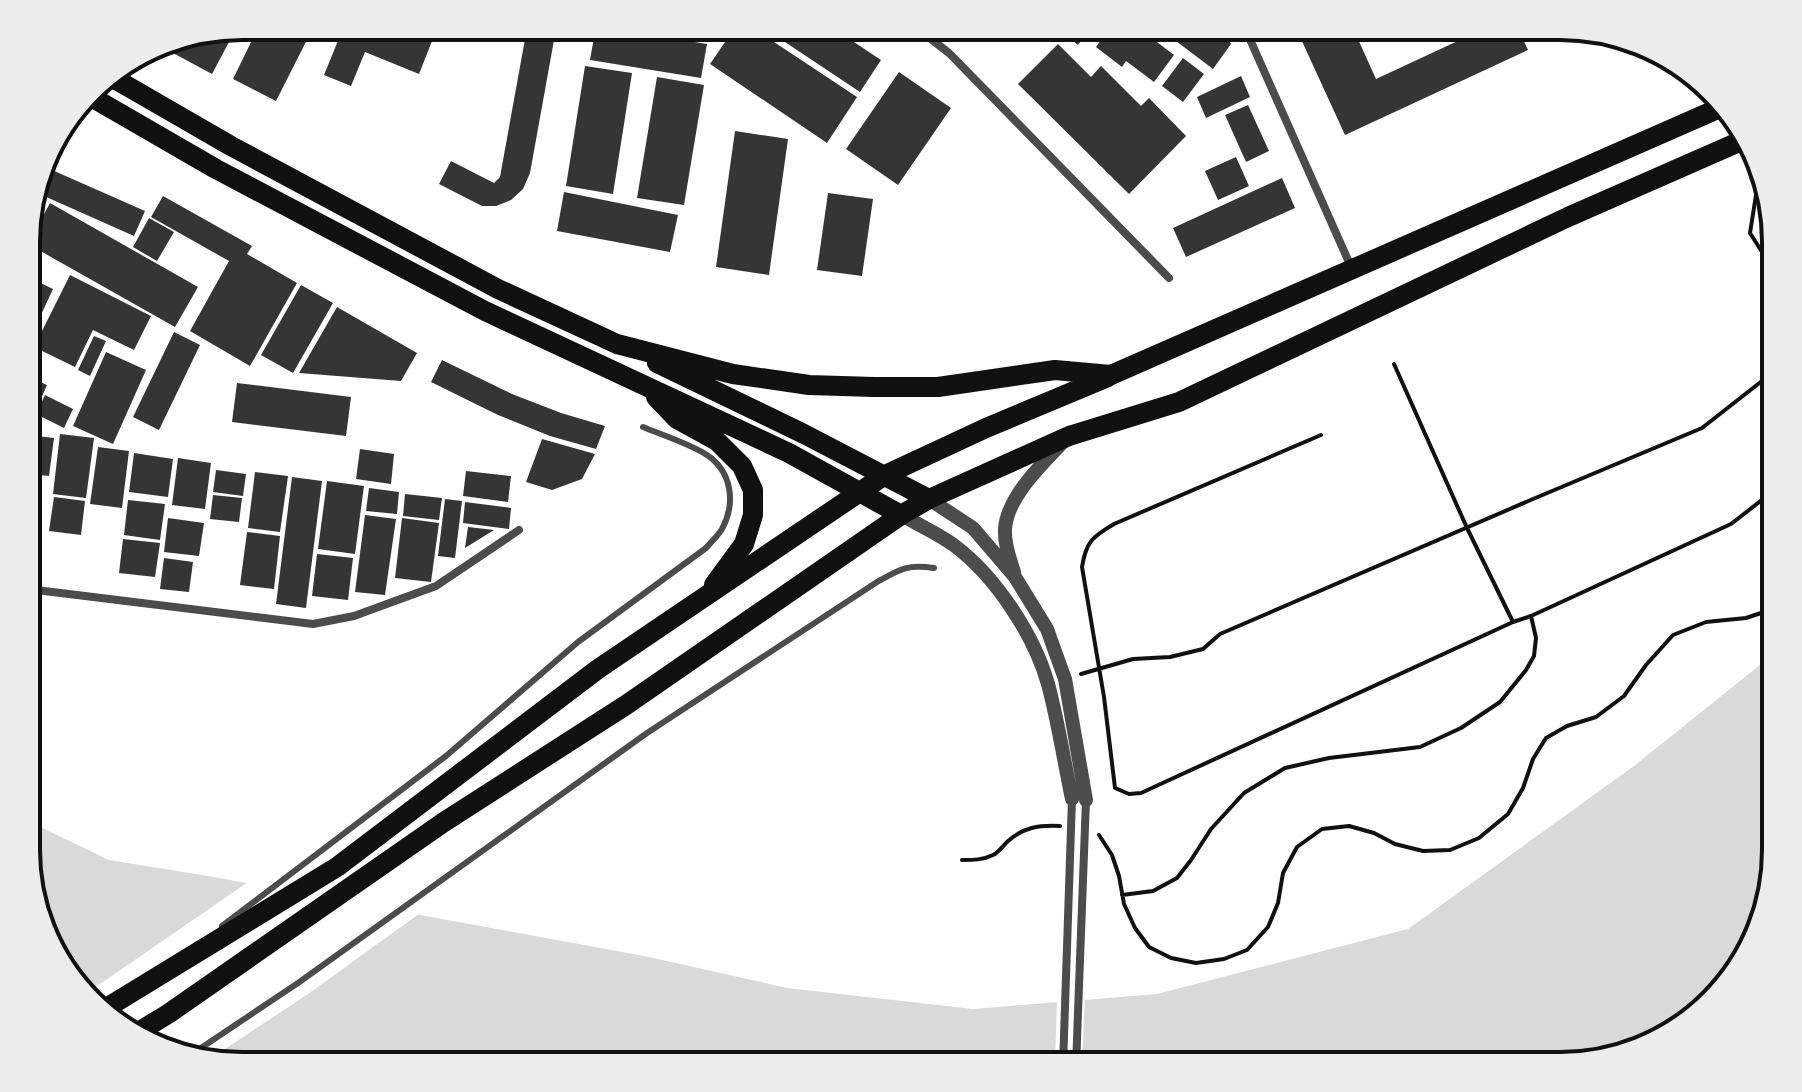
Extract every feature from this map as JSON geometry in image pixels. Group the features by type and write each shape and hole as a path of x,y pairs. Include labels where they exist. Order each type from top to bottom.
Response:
{"main road":[{"path":"120,82 231,146 484,282 617,344 929,499"},
{"path":"98,101 216,169 485,311 789,453 901,515"},
{"path":"112,1004 337,867 598,669 885,475 1713,111"},
{"path":"146,1027 444,822 626,705 901,515 929,499 1069,436 1179,402 1568,217 1736,143"},
{"path":"617,344 733,374 809,385 938,387 1055,370 1111,375"},
{"path":"648,388 677,419 717,441 742,466 753,490 753,515 744,544 705,598"}],"street":[{"path":"932,40 949,53 1169,278"},
{"path":"1250,40 1352,269"},
{"path":"1015,577 1006,546 1005,528 1013,505 1028,479 1069,436"},
{"path":"929,499 973,528 1015,577 1047,629 1065,679 1079,799 1076,1052"},
{"path":"901,515 955,546 979,568 1029,637 1047,681 1079,799 1064,1052"},
{"path":"40,590 313,624 354,616 436,586 519,530"}],"lane":[{"path":"216,930 446,756 578,642 706,548 722,529 729,504 729,483 722,469 706,455 643,427"},
{"path":"202,1047 311,974 647,733 877,582 901,568 934,568"},
{"path":"108,1000 190,947"}],"path":[{"path":"1756,195 1750,233 1762,252"},
{"path":"1394,364 1467,528 1513,622"},
{"path":"1065,679 1133,659 1170,657 1203,649 1220,634 1702,428 1762,381"},
{"path":"1321,435 1114,524 1094,536 1084,553 1082,567 1115,788 1129,794 1141,793 1731,524 1762,500"},
{"path":"1089,828 1099,836 1112,855 1122,895 1135,928 1149,947 1171,958 1196,963 1224,959 1247,950 1268,927 1278,903 1283,873 1297,847 1322,829 1349,826 1423,851 1450,850 1479,838 1508,814 1546,738 1567,726 1596,717 1624,696 1673,635 1706,622 1746,618 1762,613"},
{"path":"1122,895 1153,891 1177,878 1211,829 1244,793 1285,768 1329,758 1420,747 1461,728 1500,702 1534,656 1536,638 1531,616"},
{"path":"962,860 996,854 1010,839 1028,828 1062,826"}],"shaded area":[{"path":"1762,663 1762,863 1751,915 1741,939 1712,983 1672,1018 1625,1041 1573,1052 216,1050 165,1037 141,1025 99,993 74,962 55,927 47,902 40,850 40,827 109,860 649,957 787,988 973,1009 1157,994 1408,929 1634,766"}],"pier":[{"path":"251,880 423,911 223,1051 190,1045 141,1025 94,987"},
{"path":"1085,995 1083,1052 1055,1052 1057,998"}],"building":[{"path":"252,40 307,40 276,101 233,79"},
{"path":"338,40 432,40 419,74 365,52 351,86 324,75"},
{"path":"525,40 554,40 530,173 523,189 511,200 496,206 482,206 439,184 451,161 494,183 500,177"},
{"path":"594,40 682,40 707,44 701,78 590,60"},
{"path":"726,40 771,40 857,97 827,143 710,64"},
{"path":"782,40 851,40 881,60 860,92"},
{"path":"1101,40 1154,40 1174,55 1154,82 1126,61 1122,67 1096,47"},
{"path":"1229,40 1231,44 1213,69 1176,41"},
{"path":"1301,40 1358,40 1376,79 1460,40 1523,40 1528,50 1345,135"},
{"path":"230,41 212,74 173,53 190,47"},
{"path":"1058,44 1091,77 1101,66 1141,106 1149,98 1186,136 1129,194 1018,84"},
{"path":"1183,58 1204,74 1183,102 1162,86"},
{"path":"585,66 632,73 613,194 566,186"},
{"path":"899,72 951,108 898,185 846,149"},
{"path":"1241,76 1250,97 1206,118 1197,97"},
{"path":"657,77 704,85 684,205 637,198"},
{"path":"1248,105 1269,151 1246,162 1225,115"},
{"path":"735,131 788,139 769,275 716,267"},
{"path":"1236,157 1249,186 1218,200 1205,171"},
{"path":"53,171 145,211 134,236 46,197"},
{"path":"1282,178 1295,208 1186,257 1173,228"},
{"path":"564,192 678,215 670,252 557,231"},
{"path":"828,193 873,199 862,276 817,270"},
{"path":"163,196 252,246 247,254 297,283 250,366 190,331 229,261 151,217"},
{"path":"50,203 198,287 175,327 40,251 42,218"},
{"path":"149,218 174,232 157,261 133,247"},
{"path":"70,275 151,316 134,350 93,330 75,367 40,350 40,335"},
{"path":"40,283 53,289 40,317"},
{"path":"301,285 333,303 293,373 261,355"},
{"path":"337,307 417,353 401,381 299,373"},
{"path":"174,332 200,345 159,430 133,417"},
{"path":"94,336 106,341 90,376 78,370"},
{"path":"106,352 146,370 113,444 73,426"},
{"path":"442,360 512,394 605,426 596,449 550,436 498,415 431,382"},
{"path":"40,382 47,385 40,401"},
{"path":"237,383 351,397 346,436 232,422"},
{"path":"45,395 73,409 64,428 40,416 40,406"},
{"path":"60,434 94,438 86,498 53,494"},
{"path":"40,436 54,438 49,476 40,475"},
{"path":"542,439 595,454 582,479 552,490 526,482"},
{"path":"98,447 129,451 122,508 90,504"},
{"path":"360,449 394,454 391,484 356,479"},
{"path":"134,453 173,459 168,497 129,492"},
{"path":"178,458 211,463 205,509 172,505"},
{"path":"216,470 246,474 243,496 213,492"},
{"path":"466,471 511,476 508,502 463,496"},
{"path":"255,472 288,476 280,532 248,528"},
{"path":"292,477 322,481 306,608 276,604"},
{"path":"327,481 364,486 355,554 318,549"},
{"path":"369,488 399,492 397,514 366,511"},
{"path":"405,494 442,498 439,520 403,516"},
{"path":"213,495 242,498 239,522 210,519"},
{"path":"54,497 85,501 81,535 49,531"},
{"path":"445,499 462,501 455,558 438,556"},
{"path":"128,500 165,504 160,540 124,535"},
{"path":"465,502 511,508 509,529 463,523"},
{"path":"365,515 396,519 385,595 355,592"},
{"path":"168,518 204,523 199,556 164,552"},
{"path":"402,518 439,523 431,582 395,578"},
{"path":"468,527 494,530 465,548"},
{"path":"247,532 280,536 274,589 240,585"},
{"path":"123,539 160,543 155,577 119,573"},
{"path":"317,554 353,558 348,600 312,596"},
{"path":"164,558 193,562 189,592 160,589"}]}
